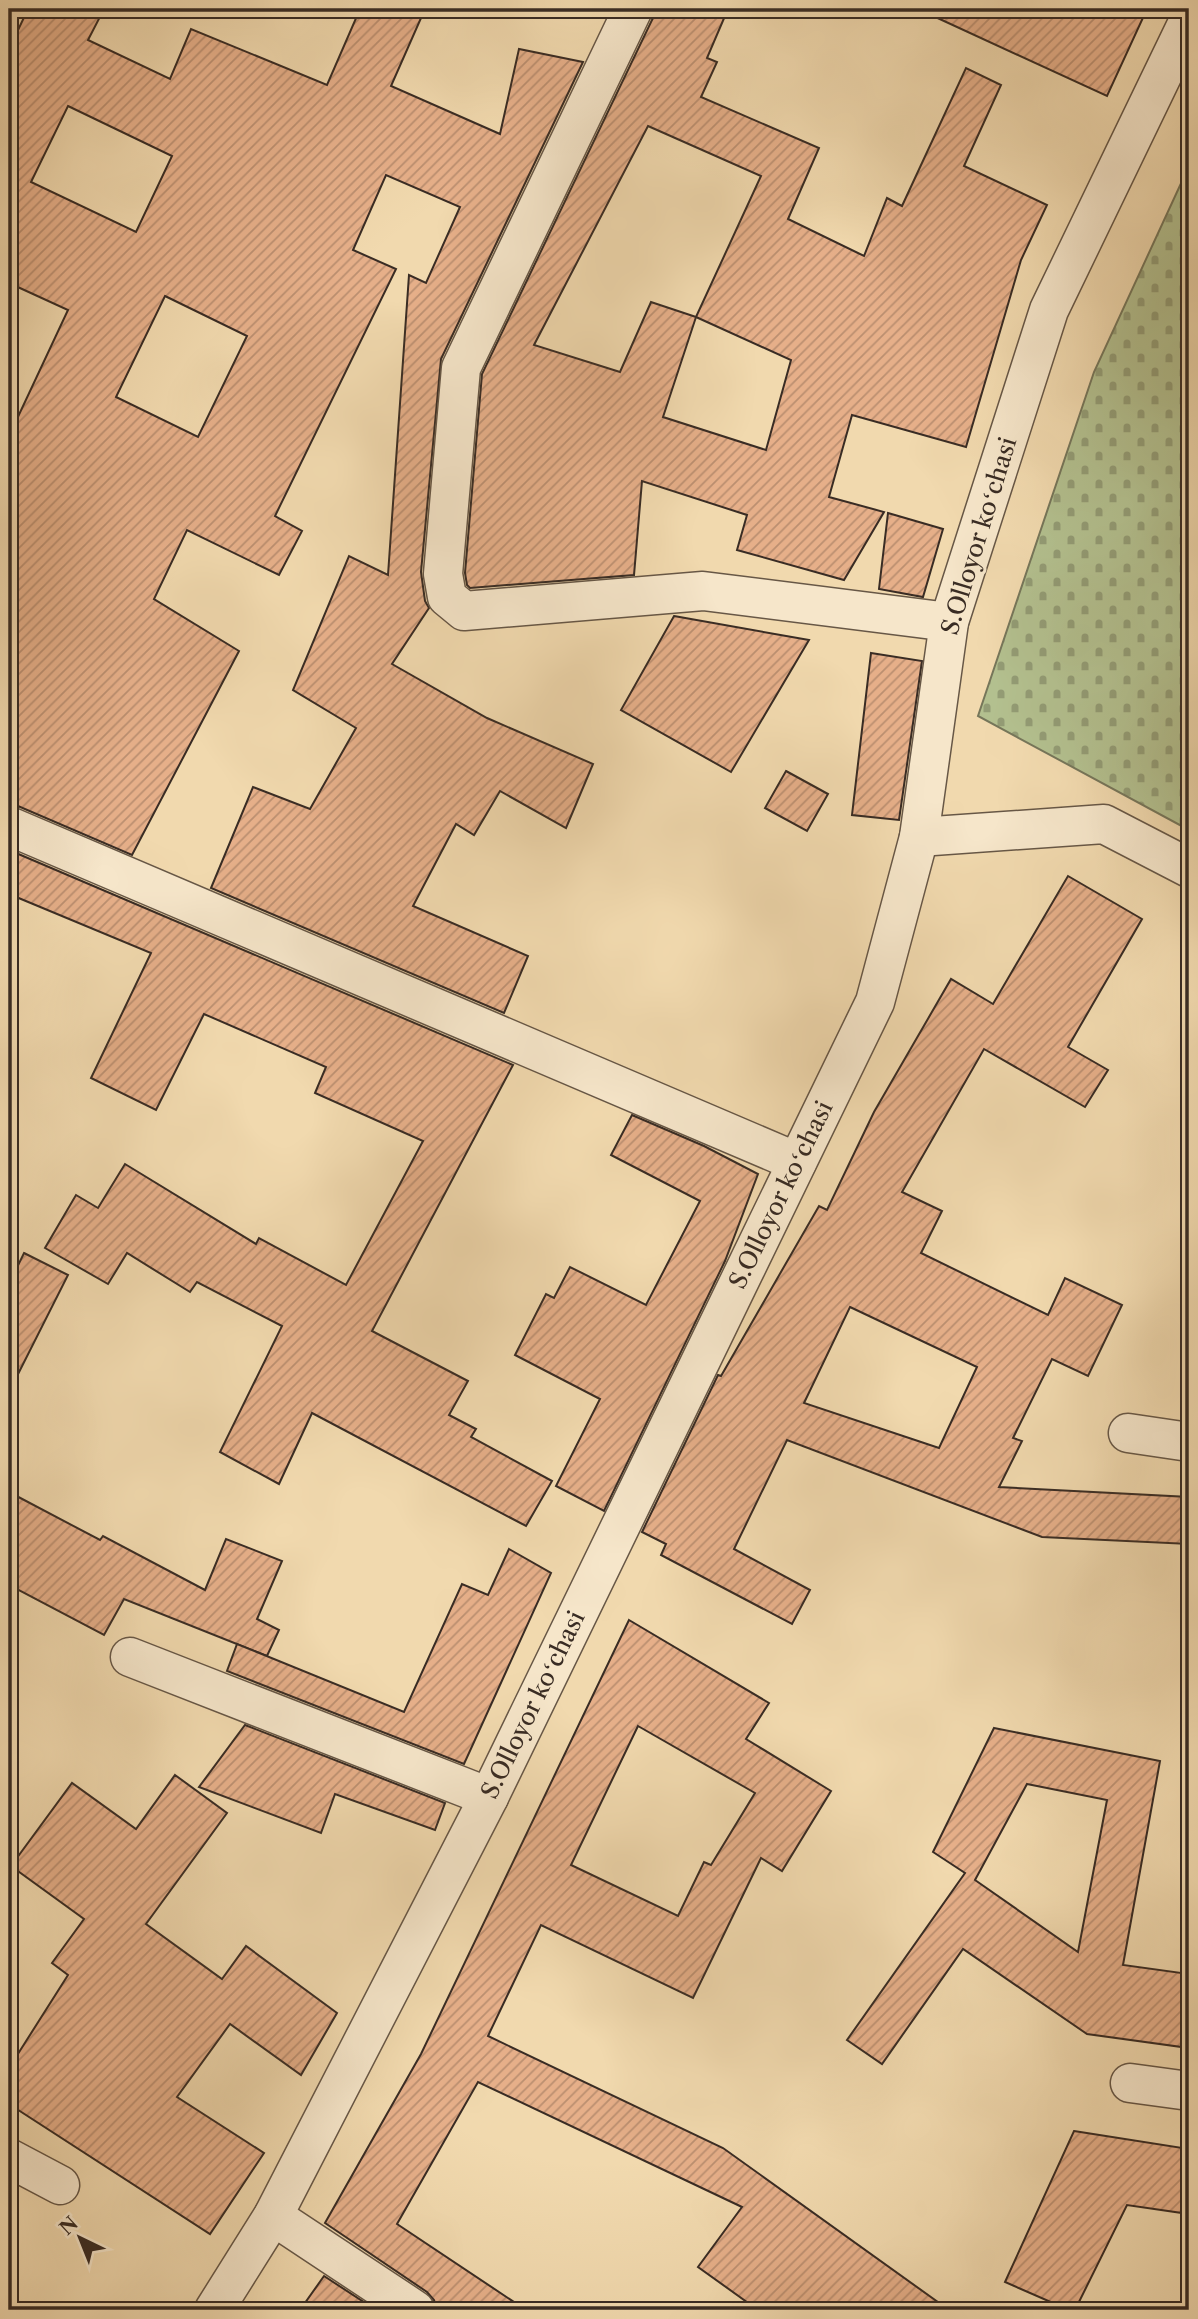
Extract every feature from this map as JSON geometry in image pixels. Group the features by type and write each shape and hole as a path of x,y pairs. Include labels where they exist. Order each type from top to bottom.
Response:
{"street":[{"path":"633,9 461,368 443,574 447,597 464,611 704,591 949,622"},
{"name":"S.Olloyor koʻchasi","path":"214,2310 273,2216 489,1797 875,1002 919,837 949,622 1049,310 1189,20"},
{"path":"919,837 1104,824 1189,868"},
{"path":"9,826 797,1162"},
{"path":"1128,1433 1189,1442"},
{"path":"130,1657 489,1797"},
{"path":"1129,2082 1189,2091"},
{"path":"9,2158 60,2185"},
{"path":"273,2216 415,2310"}],"green space":[{"path":"1189,166 1189,830 978,716 1094,372"}],"building":[{"path":"28,9 104,9 88,40 170,79 191,29 327,85 360,9 425,9 391,86 500,134 519,49 583,62 441,359 421,572 425,601 429,608 392,664 487,718 593,764 566,828 500,791 474,835 456,824 413,906 528,956 504,1013 211,888 253,787 310,809 356,728 293,690 349,556 388,575 409,275 426,283 460,207 386,175 353,250 396,269 275,516 302,531 279,575 187,530 154,599 239,651 132,855 18,806 9,805 9,436 68,310 9,283 9,49","holes":["68,106 172,156 136,232 31,182","165,296 247,336 198,437 116,397"]},
{"path":"655,9 728,9 707,58 717,62 701,97 819,148 788,219 864,256 887,198 902,206 966,68 1001,85 964,166 1047,205 1021,260 966,447 852,415 829,497 884,512 844,580 737,550 747,515 642,481 634,575 470,588 465,573 482,374","holes":["648,126 761,176 696,317 651,302 620,372 534,345","696,317 791,360 766,450 663,417"]},
{"path":"918,9 1147,9 1107,96"},
{"path":"888,513 943,529 923,597 879,589"},
{"path":"674,616 809,640 731,772 621,710"},
{"path":"871,653 922,661 899,820 852,815"},
{"path":"786,771 828,794 807,831 765,808"},
{"path":"9,850 513,1065 372,1331 468,1381 449,1415 476,1429 471,1437 552,1481 526,1526 312,1413 279,1484 220,1452 282,1326 197,1282 190,1292 127,1253 108,1284 45,1248 76,1195 98,1208 125,1164 256,1244 259,1238 346,1285 423,1141 315,1093 326,1067 204,1014 156,1110 91,1078 151,953 9,894"},
{"path":"1068,876 1142,919 1068,1047 1108,1070 1085,1107 984,1049 902,1192 942,1211 921,1253 1048,1315 1065,1278 1122,1305 1088,1376 1052,1359 1013,1438 1022,1441 999,1487 1189,1497 1189,1544 1042,1537 787,1440 734,1549 810,1590 792,1624 661,1555 666,1544 642,1532 718,1375 721,1376 819,1206 827,1210 874,1112 951,979 993,1004","holes":["850,1307 977,1367 939,1448 804,1403"]},
{"path":"632,1115 704,1146 758,1174 725,1261 604,1511 556,1486 600,1399 515,1355 546,1294 554,1298 570,1267 646,1305 700,1201 611,1155"},
{"path":"24,1253 68,1275 9,1392 9,1284"},
{"path":"9,1492 100,1540 103,1536 205,1590 226,1539 282,1561 257,1619 279,1630 267,1656 124,1599 104,1635 9,1585"},
{"path":"509,1549 551,1573 464,1764 227,1671 237,1644 404,1712 462,1584 488,1595"},
{"path":"629,1620 769,1703 746,1739 831,1791 782,1871 761,1858 693,1998 541,1925 488,2036 723,2148 949,2310 758,2310 698,2267 742,2207 478,2082 397,2224 526,2310 437,2310 434,2300 427,2292 325,2223 421,2054","holes":["638,1726 755,1793 711,1865 704,1862 678,1916 571,1865"]},
{"path":"245,1725 445,1803 435,1830 335,1794 321,1833 199,1787"},
{"path":"994,1728 1160,1761 1123,1965 1189,1974 1189,2048 1087,2034 963,1949 882,2064 847,2040 965,1873 933,1852","holes":["1027,1784 1107,1800 1078,1952 975,1880"]},
{"path":"175,1775 227,1813 146,1924 222,1979 246,1946 337,2013 301,2075 230,2024 177,2097 264,2153 210,2234 9,2104 9,2068 68,1975 52,1963 84,1919 11,1866 72,1783 136,1829"},
{"path":"1074,2131 1189,2149 1189,2214 1127,2205 1075,2310 1069,2310 1005,2282"},
{"path":"324,2276 376,2310 300,2310"}]}
